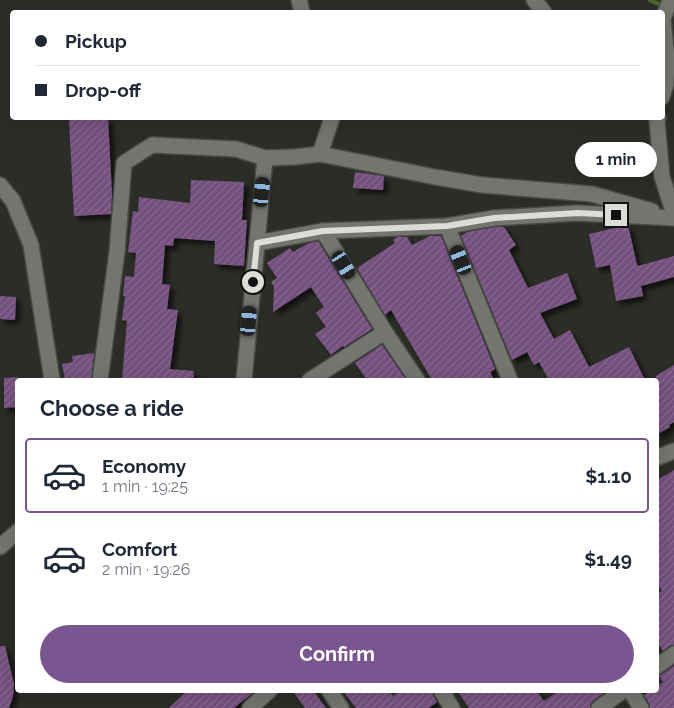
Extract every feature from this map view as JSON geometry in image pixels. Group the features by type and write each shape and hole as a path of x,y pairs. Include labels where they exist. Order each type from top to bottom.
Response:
{"street":[{"path":"534,0 542,10"},
{"path":"665,14 670,0"},
{"path":"665,39 667,59 665,87"},
{"path":"320,154 331,120"},
{"path":"656,120 662,177 674,217"},
{"path":"100,378 118,252 124,163 152,146 236,149 265,158 320,154 482,185 592,194 674,217"},
{"path":"244,378 265,158"},
{"path":"0,185 13,201 31,245 52,378"},
{"path":"257,243 323,231 447,226 494,218 578,213 674,217"},
{"path":"447,226 509,378"},
{"path":"323,231 416,378"},
{"path":"313,378 385,332"},
{"path":"659,457 674,451"},
{"path":"0,547 15,534"},
{"path":"659,665 674,654"},
{"path":"250,708 267,693"},
{"path":"331,693 341,708"},
{"path":"442,693 452,708"},
{"path":"599,708 620,693"},
{"path":"632,693 641,708"}],"building":[{"path":"69,120 108,120 112,194 111,214 74,216"},
{"path":"355,172 384,176 383,190 353,188"},
{"path":"191,180 244,182 242,220 247,220 244,266 214,264 215,241 174,238 173,246 165,245 162,284 170,285 167,309 178,310 170,369 194,371 193,378 122,378 127,321 122,320 125,276 134,277 136,253 128,252 133,211 138,212 139,197 190,203"},
{"path":"628,225 637,265 674,256 674,277 641,286 643,296 616,301 610,265 596,268 589,234"},
{"path":"504,227 516,245 509,250 528,288 567,273 577,299 540,313 554,339 570,330 589,367 629,347 644,378 548,378 539,362 534,365 527,352 512,360 461,236 467,232"},
{"path":"430,236 441,236 495,369 490,372 493,378 431,378 391,310 385,315 357,268 395,243 393,240 397,237 407,237 412,245"},
{"path":"318,241 372,329 331,355 315,334 326,327 316,313 324,307 311,287 273,312 274,287 271,282 277,278 267,263 290,248 293,252 307,244"},
{"path":"0,296 16,297 15,320 0,319"},
{"path":"382,345 405,378 366,378 355,363"},
{"path":"94,353 91,378 65,378 62,364 73,362 72,356"},
{"path":"674,365 674,422 669,425 670,427 659,433 659,378 656,378 656,376"},
{"path":"18,377 15,378 15,407 4,408 4,378"},
{"path":"674,470 674,645 669,646 663,651 659,645 659,593 662,591 659,586 659,479"},
{"path":"0,646 5,646 14,684 9,708 0,708"},
{"path":"674,666 674,708 650,708 644,695 647,693 659,693 659,685 663,682 659,676"},
{"path":"185,693 252,693 234,708 169,708"},
{"path":"294,693 315,693 326,708 305,708"},
{"path":"344,693 390,693 393,696 397,693 433,693 437,702 429,708 356,708"},
{"path":"459,693 538,693 544,701 556,693 604,693 593,701 590,708 469,708"}],"waterway":[{"path":"650,0 674,11"}],"route":[{"path":"253,282 257,243 323,231 447,226 494,218 578,213 616,215"}]}
